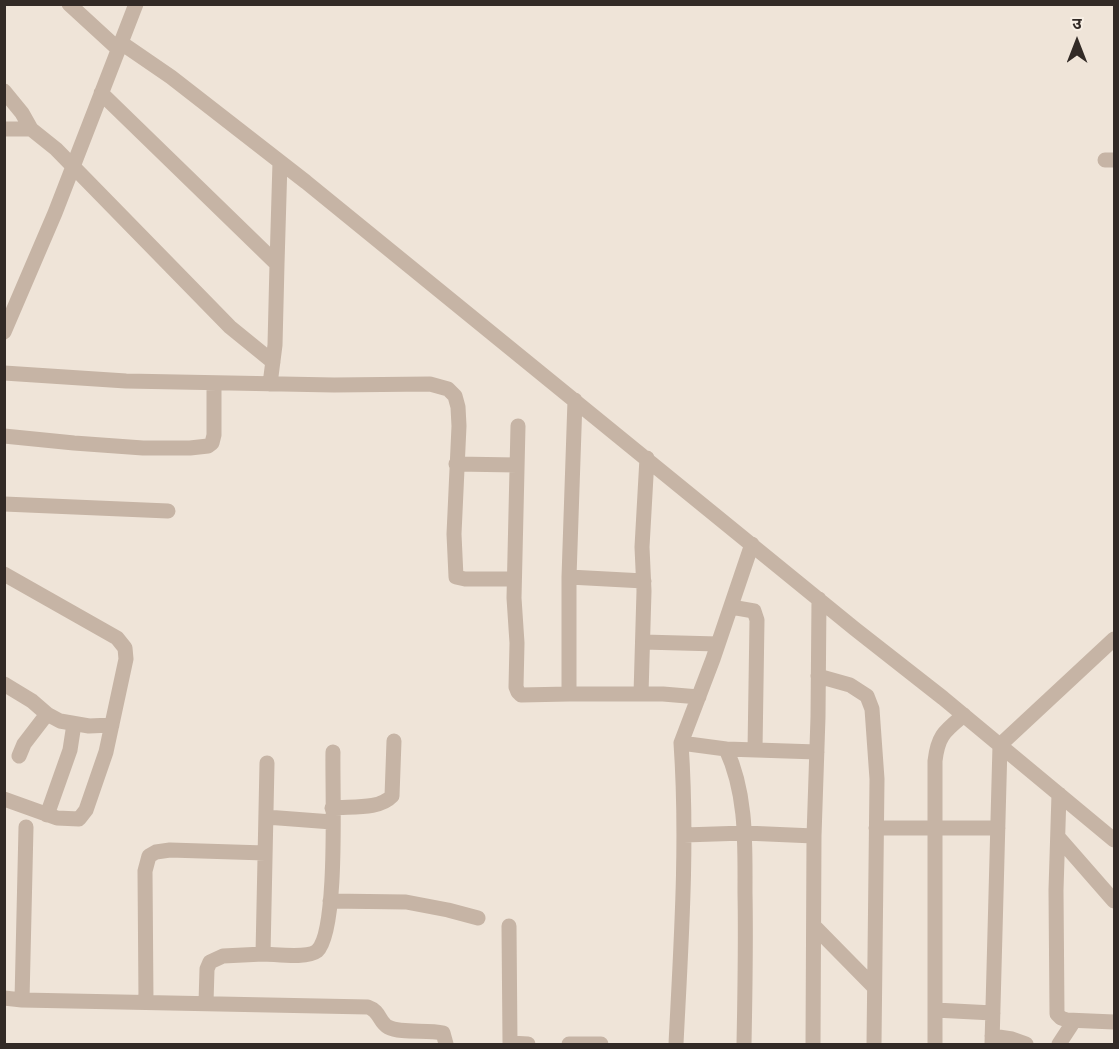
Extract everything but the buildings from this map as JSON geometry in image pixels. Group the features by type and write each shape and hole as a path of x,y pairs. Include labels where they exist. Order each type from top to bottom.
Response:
{"street":[{"path":"69,4 122,38 280,162 964,715 1114,840"},
{"path":"5,331 136,4"},
{"path":"4,92 22,113 31,129 56,148 230,327 273,362"},
{"path":"101,93 278,264"},
{"path":"4,129 31,129"},
{"path":"270,384 275,345 280,162"},
{"path":"4,374 126,381 430,384 448,389 454,396 458,407 454,534 456,577 514,579"},
{"path":"4,436 143,448 208,446 212,443 214,435 214,383"},
{"path":"568,694 574,400"},
{"path":"518,426 514,579 518,692 521,695 531,696 641,694 699,697"},
{"path":"641,694 644,581 642,547 647,458"},
{"path":"456,464 517,465"},
{"path":"4,504 168,511"},
{"path":"676,1044 682,936 684,835 681,743 752,544"},
{"path":"4,574 122,642 126,659 106,752 87,810 80,819 70,820 47,815 4,799"},
{"path":"569,577 644,581"},
{"path":"813,1044 814,836 819,599"},
{"path":"731,607 754,611 758,620 755,750"},
{"path":"1026,1044 1012,1039 992,1040 1000,745 1114,639"},
{"path":"643,642 718,644"},
{"path":"818,676 850,685 867,696 872,710 876,828 874,1044"},
{"path":"4,684 60,721 74,724 112,725"},
{"path":"19,756 24,744 47,714"},
{"path":"935,1044 934,761 936,747 943,733 964,715"},
{"path":"47,815 70,750 74,724"},
{"path":"266,817 332,815 387,801 392,796 393,788 394,741"},
{"path":"681,743 726,749 817,752"},
{"path":"726,749 739,782 745,833 744,1044"},
{"path":"206,1003 207,969 210,962 223,956 304,955 315,953 322,945 328,927 330,901 333,752"},
{"path":"263,954 267,762"},
{"path":"1059,794 1056,890 1057,1014 1061,1018 1074,1021 1114,1022"},
{"path":"22,1000 26,827"},
{"path":"876,828 998,828"},
{"path":"684,835 745,833 814,836"},
{"path":"1058,837 1114,901"},
{"path":"146,1002 145,871 149,856 156,852 170,850 265,853"},
{"path":"330,901 406,902 478,918"},
{"path":"509,926 510,1044 528,1044"},
{"path":"814,926 874,987"},
{"path":"4,998 368,1007 378,1012 386,1026 394,1029 443,1033 446,1044"},
{"path":"935,1010 993,1013"},
{"path":"1059,1044 1074,1021"},
{"path":"569,1044 601,1044"}]}
